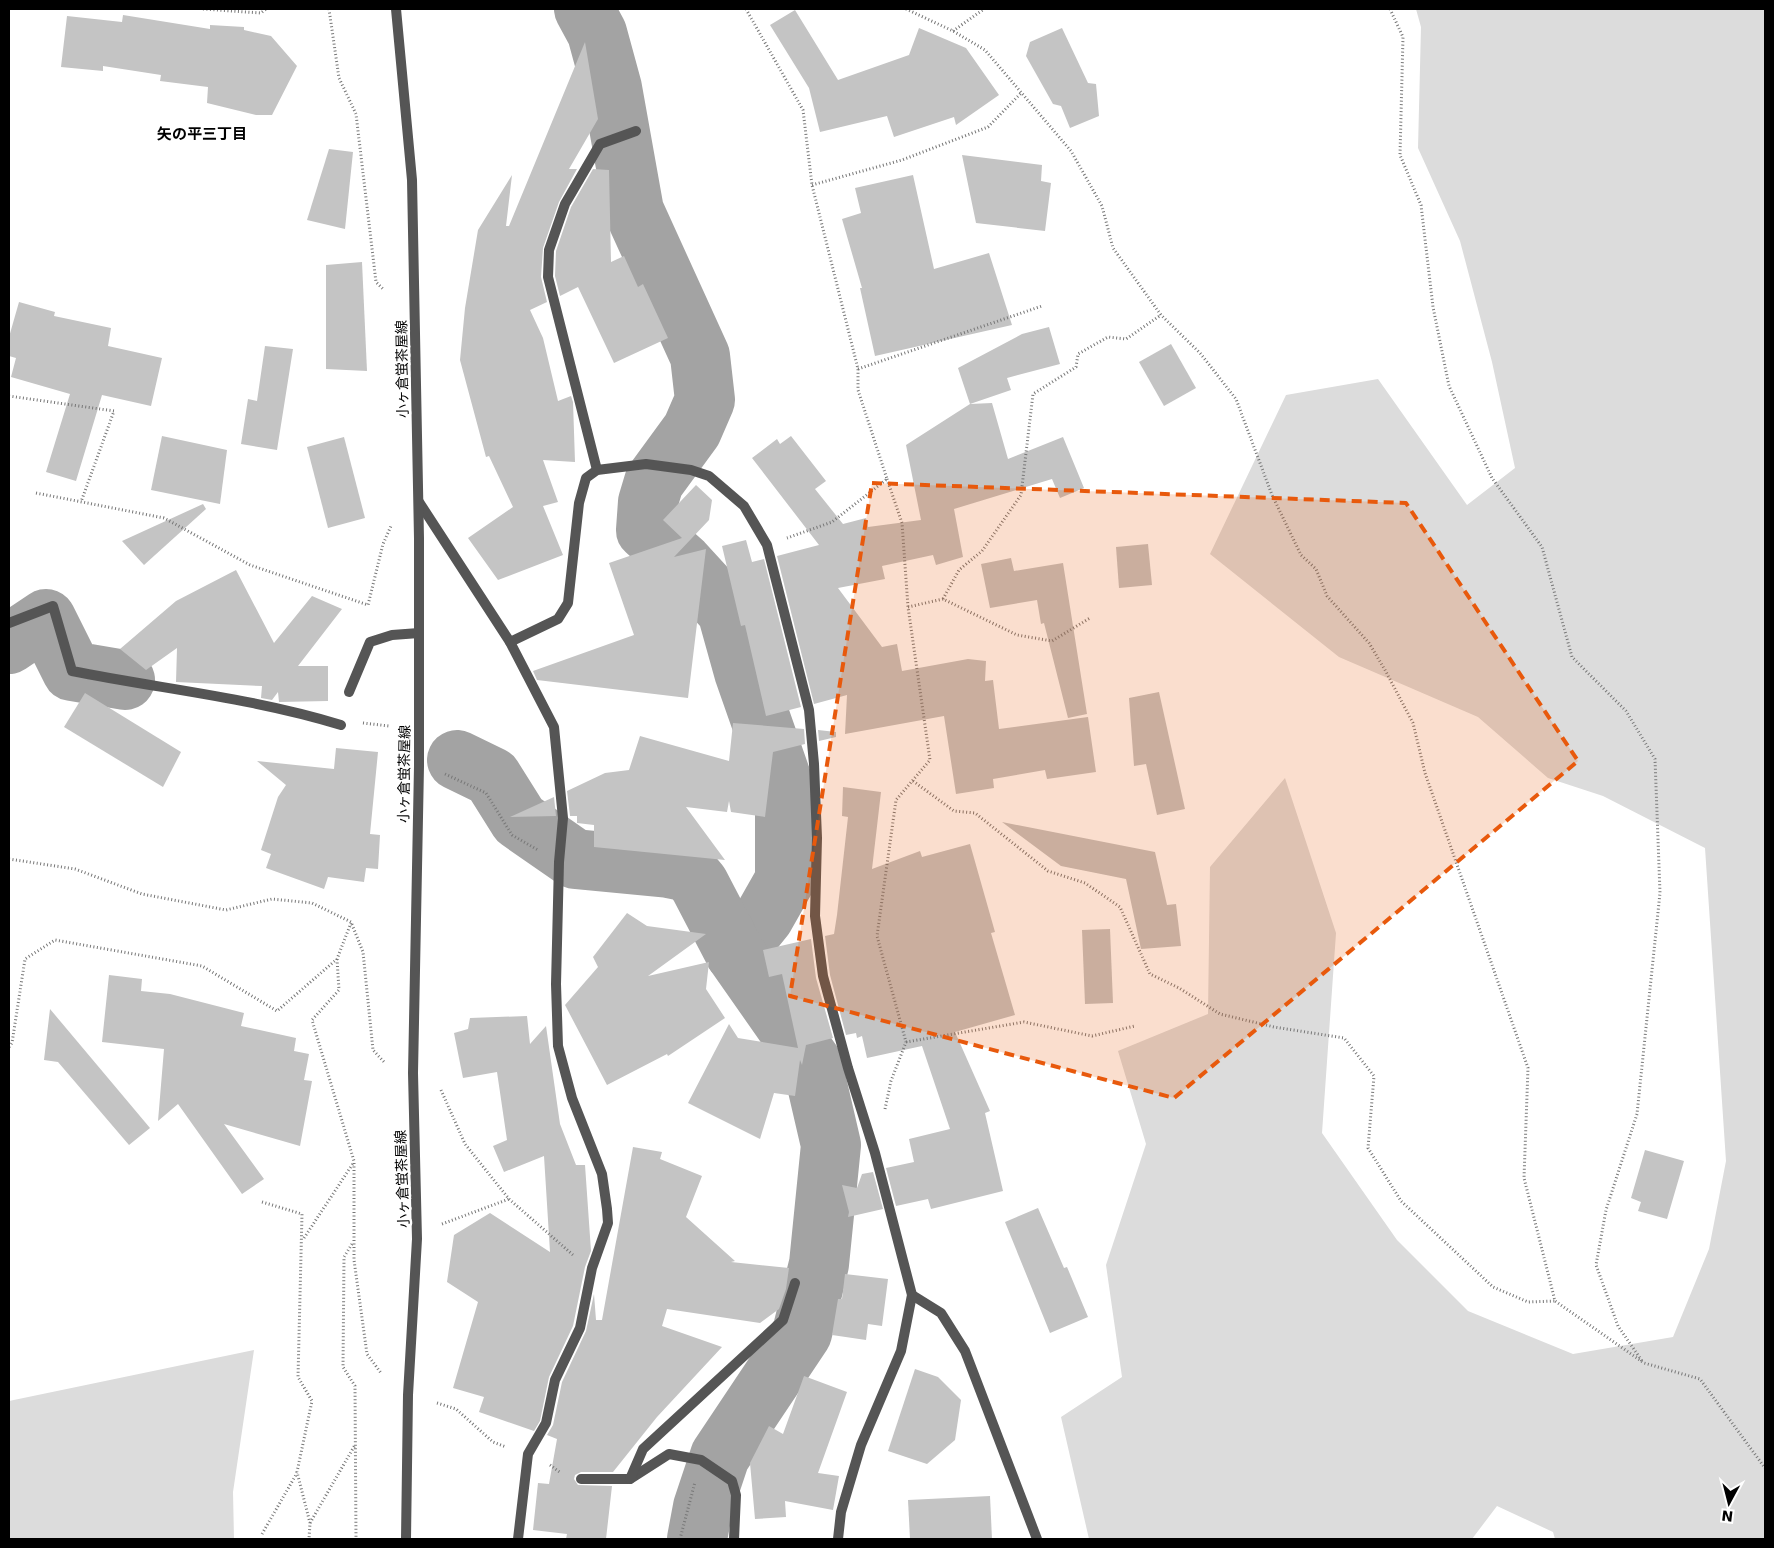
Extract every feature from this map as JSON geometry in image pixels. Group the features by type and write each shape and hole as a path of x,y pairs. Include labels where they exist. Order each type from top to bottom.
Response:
{"street":[{"name":"小ヶ倉蛍茶屋線","path":"396,9 412,180 419,502 413,1073 417,1239 408,1395 406,1539"},
{"path":"597,470 548,277 548,250 565,204 600,144 636,131"},
{"path":"510,642 558,619 568,603 579,503 586,478 597,470 646,464 691,470 709,476 744,506 767,545 809,710 814,764 817,838 815,916 823,976 848,1068 875,1153 912,1296 901,1351 861,1445 841,1512 838,1539"},
{"path":"419,502 510,642 554,727 564,818 559,858 556,984 558,1046 572,1098 602,1174 607,1208 608,1223 592,1268 580,1328 555,1380 546,1423 528,1454 518,1539"},
{"path":"9,623 53,606 72,671 155,688 251,702 297,711 341,725"},
{"path":"349,692 370,642 392,635 419,633"},
{"path":"630,1479 643,1449 783,1320 795,1283"},
{"path":"912,1296 941,1313 964,1351 1037,1539"},
{"path":"581,1479 630,1479 669,1454 701,1460 732,1481 736,1495 734,1539"}],"path":[{"path":"203,9 262,13 266,9"},
{"path":"323,9 329,10 339,78 356,114 376,282 384,290"},
{"path":"746,9 803,110 812,185 858,369 858,390 902,523 908,607 930,760 896,800 877,936 906,1042 891,1081 875,1153"},
{"path":"906,9 954,31 985,50 1072,151 1102,206 1113,248 1161,315 1200,354 1236,399 1272,495 1300,555 1316,569 1327,596 1369,643 1413,723 1425,773 1528,1068 1524,1178 1556,1301"},
{"path":"954,31 984,9"},
{"path":"1390,9 1403,37 1400,155 1421,205 1433,307 1449,386 1492,478 1542,547 1572,657 1626,711 1655,759 1660,893 1639,1094 1636,1114 1606,1210 1596,1265 1618,1326 1644,1363"},
{"path":"812,185 902,160 988,127 1022,92"},
{"path":"858,369 1042,306"},
{"path":"943,599 959,570 982,551 1021,495 1034,394 1076,368 1078,354 1108,337 1126,339 1161,315"},
{"path":"9,396 114,411 81,502"},
{"path":"767,545 832,522 887,479"},
{"path":"36,493 164,518 250,565 368,605 383,544 391,526"},
{"path":"908,607 943,599 1017,635 1052,641 1090,618"},
{"path":"445,774 486,792 512,834 559,858"},
{"path":"913,781 954,811 975,812 1048,870 1085,883 1120,907 1150,974 1179,988 1220,1014 1274,1027 1344,1038 1374,1076 1368,1148 1401,1201 1493,1287 1528,1302 1556,1301 1644,1363 1700,1379 1765,1468"},
{"path":"9,859 74,869 142,894 226,910 272,899 312,903 351,922 363,952 373,1050 384,1063"},
{"path":"351,922 337,959 339,990 312,1020 354,1161 353,1244 367,1354 381,1373"},
{"path":"9,1046 12,1043 25,959 55,940 202,966 277,1011 337,959"},
{"path":"906,1042 1024,1022 1092,1036 1135,1026"},
{"path":"441,1090 466,1144 509,1199 575,1256 592,1268"},
{"path":"303,1239 354,1161"},
{"path":"442,1224 509,1199"},
{"path":"262,1202 302,1214 303,1239 298,1377 312,1401 297,1472 262,1534"},
{"path":"353,1244 344,1257 343,1367 355,1386 356,1539"},
{"path":"438,1403 456,1409 494,1442 528,1454"},
{"path":"310,1523 356,1444"},
{"path":"680,1539 701,1460"},
{"path":"297,1472 310,1523 309,1539"}],"highlighted area":[{"path":"872,483 1406,503 1578,761 1174,1098 790,996"}],"shaded area":[{"path":"1416,9 1765,9 1765,1539 1555,1539 1553,1532 1497,1506 1472,1539 1089,1539 1061,1417 1122,1377 1106,1265 1146,1144 1118,1051 1208,1014 1210,867 1285,778 1336,933 1322,1133 1397,1240 1468,1311 1573,1354 1673,1337 1709,1249 1726,1161 1705,848 1603,796 1548,778 1478,717 1339,657 1210,554 1286,395 1378,379 1467,505 1515,468 1492,362 1460,241 1418,148 1421,27"},
{"path":"254,1350 233,1492 234,1539 9,1539 9,1401"}],"building":[{"path":"795,10 838,80 909,55 919,28 966,48 999,95 956,125 954,117 894,137 887,116 820,132 809,88 770,25"},
{"path":"123,15 210,29 210,25 244,27 244,30 271,36 297,66 272,115 256,115 207,103 208,87 160,81 161,75 103,66 103,71 61,67 67,16 122,22"},
{"path":"1062,28 1088,83 1096,84 1099,116 1070,128 1061,106 1053,104 1026,56 1030,42"},
{"path":"585,42 598,119 569,169 577,169 559,202 543,248 541,277 547,302 530,310 543,338 558,401 571,396 573,402 575,462 543,460 558,502 543,506 563,555 498,580 468,538 513,507 489,456 486,457 460,360 465,308 478,230 512,175 506,226 509,226"},
{"path":"329,149 353,152 345,229 307,220"},
{"path":"962,155 1042,165 1041,181 1051,183 1045,231 976,223"},
{"path":"593,169 609,170 611,262 624,256 638,287 643,284 668,338 614,363 578,287 560,296 555,276 556,251 571,207"},
{"path":"913,175 934,269 989,253 1012,325 875,356 860,288 862,288 842,219 861,213 855,188"},
{"path":"362,262 367,371 326,369 326,265"},
{"path":"19,302 55,312 54,316 111,328 108,346 162,358 151,406 102,395 76,481 46,472 70,394 11,377 16,358 9,356 9,337"},
{"path":"1049,327 1060,364 1007,378 1011,390 970,404 958,368 1022,334"},
{"path":"1171,344 1196,388 1164,406 1139,362"},
{"path":"265,346 293,349 277,450 241,444 248,399 257,401"},
{"path":"992,403 1008,459 1063,437 1084,488 1060,498 1052,479 954,509 963,557 936,565 933,555 882,566 885,579 838,588 882,647 897,644 902,671 968,659 986,661 985,681 993,680 999,729 1088,717 1096,772 1047,779 1045,770 993,779 994,788 956,794 944,716 845,734 847,695 814,704 777,556 819,545 752,458 777,439 780,444 791,436 826,481 815,489 843,524 866,518 868,527 921,520 906,445 970,404"},
{"path":"162,436 227,450 220,504 151,490"},
{"path":"344,437 365,518 328,528 307,447"},
{"path":"696,485 712,500 709,520 674,557 706,549 688,698 537,680 533,671 634,635 609,563 682,538 663,520"},
{"path":"203,504 206,509 144,565 122,541"},
{"path":"746,540 752,562 764,559 801,707 766,716 745,625 741,626 722,546"},
{"path":"1148,544 1152,585 1119,588 1116,547"},
{"path":"1011,558 1014,571 1063,563 1087,714 1068,718 1044,623 1041,624 1037,600 990,608 981,564"},
{"path":"236,570 274,643 312,596 342,609 298,666 328,666 328,701 279,702 278,692 272,700 261,698 262,686 176,682 177,648 146,670 120,649 176,601"},
{"path":"1159,692 1185,809 1157,815 1146,764 1134,766 1129,698"},
{"path":"85,693 181,752 163,787 64,727"},
{"path":"733,723 804,729 805,744 773,752 765,817 731,812 729,801 727,812 686,807 725,860 594,847 594,825 577,823 577,816 570,816 567,791 605,773 629,770 640,736 729,761"},
{"path":"818,730 836,732 836,737 819,741"},
{"path":"336,748 378,752 370,834 380,835 378,869 366,868 364,882 328,877 324,889 266,868 271,854 261,850 278,797 286,785 257,761 334,769"},
{"path":"843,787 881,792 872,869 920,851 922,857 970,844 995,932 991,933 1015,1015 955,1032 990,1111 985,1113 1003,1191 931,1209 928,1199 896,1206 886,1168 914,1162 909,1139 950,1129 922,1046 867,1058 862,1036 857,1038 856,1033 846,1035 830,975 825,936 834,934 837,915 848,817 842,816"},
{"path":"554,797 556,816 510,817"},
{"path":"1002,822 1155,852 1167,905 1176,904 1181,946 1141,949 1126,879 1061,866"},
{"path":"627,913 647,926 706,934 648,976 709,962 706,989 725,1018 668,1056 667,1054 607,1085 565,1005 598,967 593,957"},
{"path":"1110,929 1113,1003 1085,1004 1082,930"},
{"path":"811,939 816,978 833,1038 806,1045 802,1065 800,1060 795,1096 774,1093 760,1139 688,1103 729,1024 738,1038 798,1048 782,974 769,977 763,950"},
{"path":"109,975 142,979 141,991 170,994 244,1013 241,1026 296,1038 294,1051 309,1054 304,1080 312,1081 300,1146 224,1124 264,1179 242,1194 178,1104 158,1121 164,1049 102,1042"},
{"path":"50,1009 150,1128 129,1145 58,1062 44,1060"},
{"path":"527,1016 530,1044 546,1026 560,1124 576,1165 585,1165 591,1251 585,1267 573,1326 549,1377 540,1421 534,1431 479,1412 484,1397 453,1388 478,1302 447,1282 454,1235 490,1213 550,1252 544,1156 504,1172 493,1146 507,1140 497,1072 463,1078 454,1033 468,1029 470,1018"},
{"path":"633,1147 662,1152 660,1159 702,1176 686,1217 735,1261 731,1262 789,1268 786,1289 779,1309 760,1323 667,1309 662,1326 722,1347 657,1417 613,1472 581,1472 575,1475 574,1479 578,1485 612,1486 606,1539 566,1539 567,1534 533,1530 538,1483 549,1484 557,1439 547,1435 553,1425 562,1382 586,1331 594,1294 596,1320 602,1320"},
{"path":"1645,1150 1684,1161 1667,1219 1638,1211 1641,1202 1631,1198"},
{"path":"873,1172 883,1209 848,1217 849,1212 842,1185 857,1188 862,1174"},
{"path":"1038,1208 1064,1268 1067,1267 1088,1317 1050,1333 1005,1222"},
{"path":"845,1274 888,1279 882,1326 868,1324 866,1340 832,1335 838,1299 842,1299"},
{"path":"915,1369 938,1377 961,1400 955,1440 927,1464 888,1451"},
{"path":"804,1376 847,1392 818,1473 839,1476 833,1510 785,1501 786,1517 755,1519 750,1463 769,1426 783,1434"},
{"path":"990,1496 992,1539 910,1539 908,1500"}],"waterway":[{"path":"584,9 597,33 612,88 634,211 700,356 705,400 692,430 654,482 648,502 646,530 683,563 727,611 744,672 785,789 785,880 764,917 735,953"},
{"path":"9,644 46,619 72,671 125,680"},
{"path":"457,760 492,777 519,820 575,859 669,868 689,872 699,884 735,953 812,1063 831,1145 819,1264 802,1333 720,1456 703,1507 697,1539"}],"district":[{"name":"矢の平三丁目","path":"202,134"}]}
